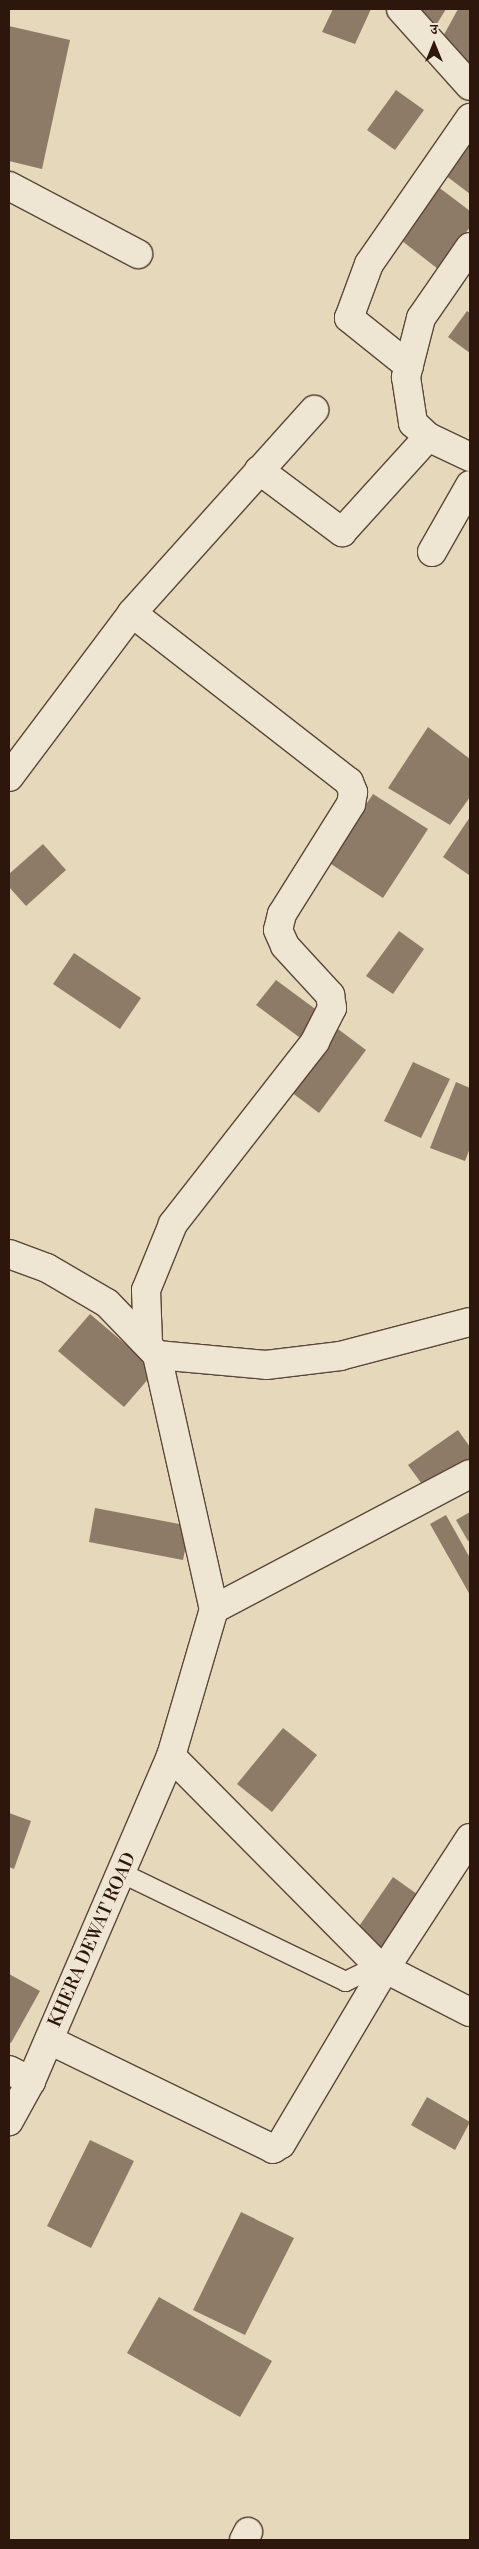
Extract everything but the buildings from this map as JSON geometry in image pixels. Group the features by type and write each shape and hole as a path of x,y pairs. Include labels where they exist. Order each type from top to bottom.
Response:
{"street":[{"path":"401,9 470,85"},
{"path":"409,366 349,318 369,264 470,118"},
{"path":"9,186 138,254"},
{"path":"470,247 421,318 406,377 413,423 428,437 470,457"},
{"path":"9,777 132,613 314,410"},
{"path":"259,470 342,532 428,437"},
{"path":"432,552 470,485"},
{"path":"132,613 349,782 353,792 351,804 282,914 278,930 285,946 330,995 332,1008 315,1042 173,1224 146,1290 153,1349 214,1609 470,1474"},
{"path":"9,1254 75,1282 107,1303 153,1349 266,1365 340,1356 470,1322"},
{"name":"KHERA DEWAT ROAD","path":"9,2121 20,2076 49,2040 171,1756 214,1609"},
{"path":"171,1756 382,1966 470,2012"},
{"path":"49,2040 273,2149 281,2144 382,1966 470,1838"}],"lane":[{"path":"122,1873 345,1981 382,1966"}]}
